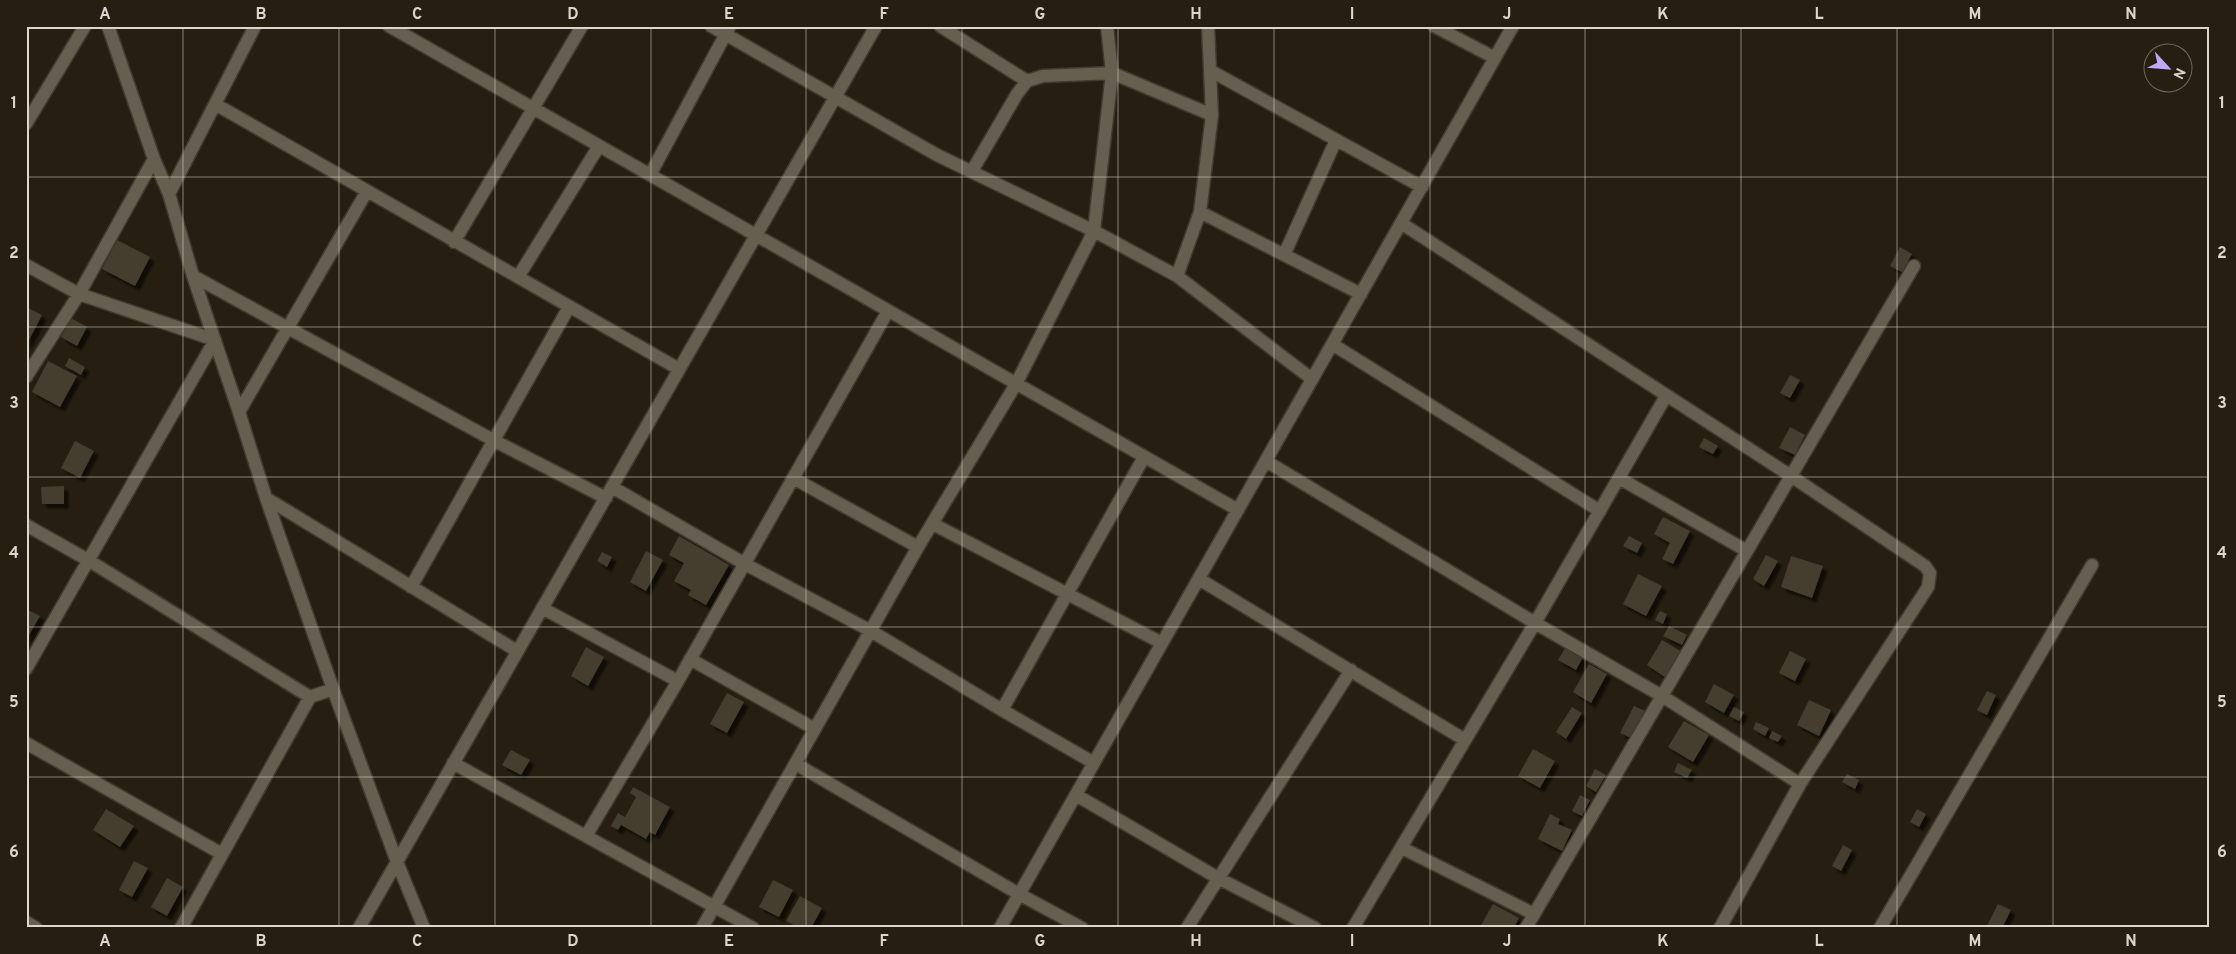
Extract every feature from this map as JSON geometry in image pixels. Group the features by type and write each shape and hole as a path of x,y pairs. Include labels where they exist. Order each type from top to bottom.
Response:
{"street":[{"path":"26,124 85,26"},
{"path":"108,26 168,194 266,498 333,689 397,862 425,926"},
{"path":"168,194 255,26"},
{"path":"389,26 1238,510"},
{"path":"454,242 582,26"},
{"path":"711,26 728,30 835,97 937,155 1094,231 1177,276 1312,379"},
{"path":"359,928 876,26"},
{"path":"940,26 1027,81"},
{"path":"702,928 796,764 813,728 871,631 918,546 1016,384 1094,231 1112,73 1106,26"},
{"path":"1177,276 1200,212 1212,115 1208,26"},
{"path":"1434,26 1495,58"},
{"path":"1000,928 1513,26"},
{"path":"650,176 728,30"},
{"path":"1211,71 1422,187"},
{"path":"972,171 1017,94 1027,81 1042,76 1112,73 1212,115"},
{"path":"215,104 679,369"},
{"path":"1284,255 1336,140"},
{"path":"518,278 599,146"},
{"path":"26,377 79,294 154,159"},
{"path":"239,412 367,191"},
{"path":"1200,212 1361,294"},
{"path":"1401,223 1791,476 1924,566 1930,573 1928,587 1800,784 1720,928"},
{"path":"26,265 79,294 215,340"},
{"path":"1526,928 1914,266"},
{"path":"193,276 493,440 609,493 871,631 1094,763"},
{"path":"412,587 569,306"},
{"path":"586,836 678,681 888,312"},
{"path":"26,669 215,340"},
{"path":"1332,344 1600,511"},
{"path":"1353,928 1535,623 1666,396"},
{"path":"1002,710 1068,596 1144,457"},
{"path":"1266,461 1535,623 1662,696 1800,784"},
{"path":"793,478 918,546"},
{"path":"1619,478 1747,551"},
{"path":"266,498 517,651"},
{"path":"933,524 1068,596 1162,643"},
{"path":"26,525 88,560 310,697"},
{"path":"1880,928 2092,565"},
{"path":"1199,579 1465,740"},
{"path":"542,608 678,681"},
{"path":"690,659 813,728"},
{"path":"1187,928 1351,670"},
{"path":"181,928 310,697 333,689"},
{"path":"26,743 222,854"},
{"path":"453,763 753,928"},
{"path":"796,764 1019,894 1082,928"},
{"path":"1076,795 1218,878 1315,928"},
{"path":"1402,848 1534,914"},
{"path":"26,922 36,928"}],"building":[{"path":"117,240 150,257 135,286 102,269"},
{"path":"1900,247 1912,254 1902,272 1890,266"},
{"path":"26,307 42,315 26,346"},
{"path":"71,318 87,327 77,346 61,337"},
{"path":"69,358 85,367 81,375 65,366"},
{"path":"48,361 77,376 60,407 32,392"},
{"path":"1790,375 1800,380 1790,398 1780,393"},
{"path":"1790,427 1805,435 1795,455 1779,448"},
{"path":"1704,438 1718,446 1713,454 1699,447"},
{"path":"75,441 94,451 80,478 61,468"},
{"path":"64,486 64,504 42,504 41,487"},
{"path":"1663,517 1690,531 1673,564 1662,559 1670,543 1654,534"},
{"path":"679,536 729,565 706,605 688,595 691,590 674,581 684,563 669,555"},
{"path":"1629,536 1642,543 1637,553 1623,546"},
{"path":"646,551 663,560 646,591 630,582"},
{"path":"602,552 612,557 607,567 597,561"},
{"path":"1766,555 1778,561 1764,586 1753,579"},
{"path":"1791,556 1823,566 1812,598 1781,587"},
{"path":"1638,574 1662,586 1646,616 1623,604"},
{"path":"26,609 40,616 26,640"},
{"path":"1660,611 1667,614 1663,624 1655,620"},
{"path":"1669,626 1687,635 1682,645 1663,636"},
{"path":"1662,640 1682,652 1666,678 1647,665"},
{"path":"586,647 604,657 588,686 571,676"},
{"path":"1565,648 1583,657 1576,670 1558,660"},
{"path":"1790,651 1806,659 1795,681 1779,673"},
{"path":"1589,664 1607,674 1591,703 1573,692"},
{"path":"1714,684 1734,695 1724,713 1705,702"},
{"path":"1987,691 1996,695 1987,715 1977,710"},
{"path":"727,693 744,702 727,733 710,724"},
{"path":"1809,700 1831,710 1819,736 1797,725"},
{"path":"1634,706 1645,711 1631,738 1620,733"},
{"path":"1572,707 1582,713 1566,739 1556,732"},
{"path":"1734,707 1744,712 1739,721 1729,716"},
{"path":"1684,721 1709,735 1693,762 1668,747"},
{"path":"1756,722 1769,728 1765,736 1753,729"},
{"path":"1772,731 1782,736 1778,742 1769,738"},
{"path":"1533,749 1555,761 1540,788 1518,776"},
{"path":"511,750 530,760 521,775 502,765"},
{"path":"1678,763 1692,770 1687,778 1674,772"},
{"path":"1595,769 1606,775 1596,792 1586,786"},
{"path":"1847,774 1859,780 1855,789 1842,782"},
{"path":"633,787 670,807 655,835 650,832 646,839 621,825 618,830 611,826 618,813 625,817 636,797 630,793"},
{"path":"1580,795 1590,800 1582,816 1572,811"},
{"path":"106,809 134,826 120,847 93,830"},
{"path":"1917,809 1926,814 1919,827 1910,822"},
{"path":"1550,814 1560,819 1558,824 1572,830 1562,851 1538,839"},
{"path":"1843,845 1852,850 1841,871 1832,866"},
{"path":"134,861 148,868 132,897 119,890"},
{"path":"167,878 183,887 167,916 151,907"},
{"path":"773,880 793,890 779,917 759,907"},
{"path":"800,896 822,908 811,928 799,928 786,921"},
{"path":"1493,904 1519,918 1514,928 1480,927"},
{"path":"1998,904 2011,910 2002,928 1986,928"}]}
